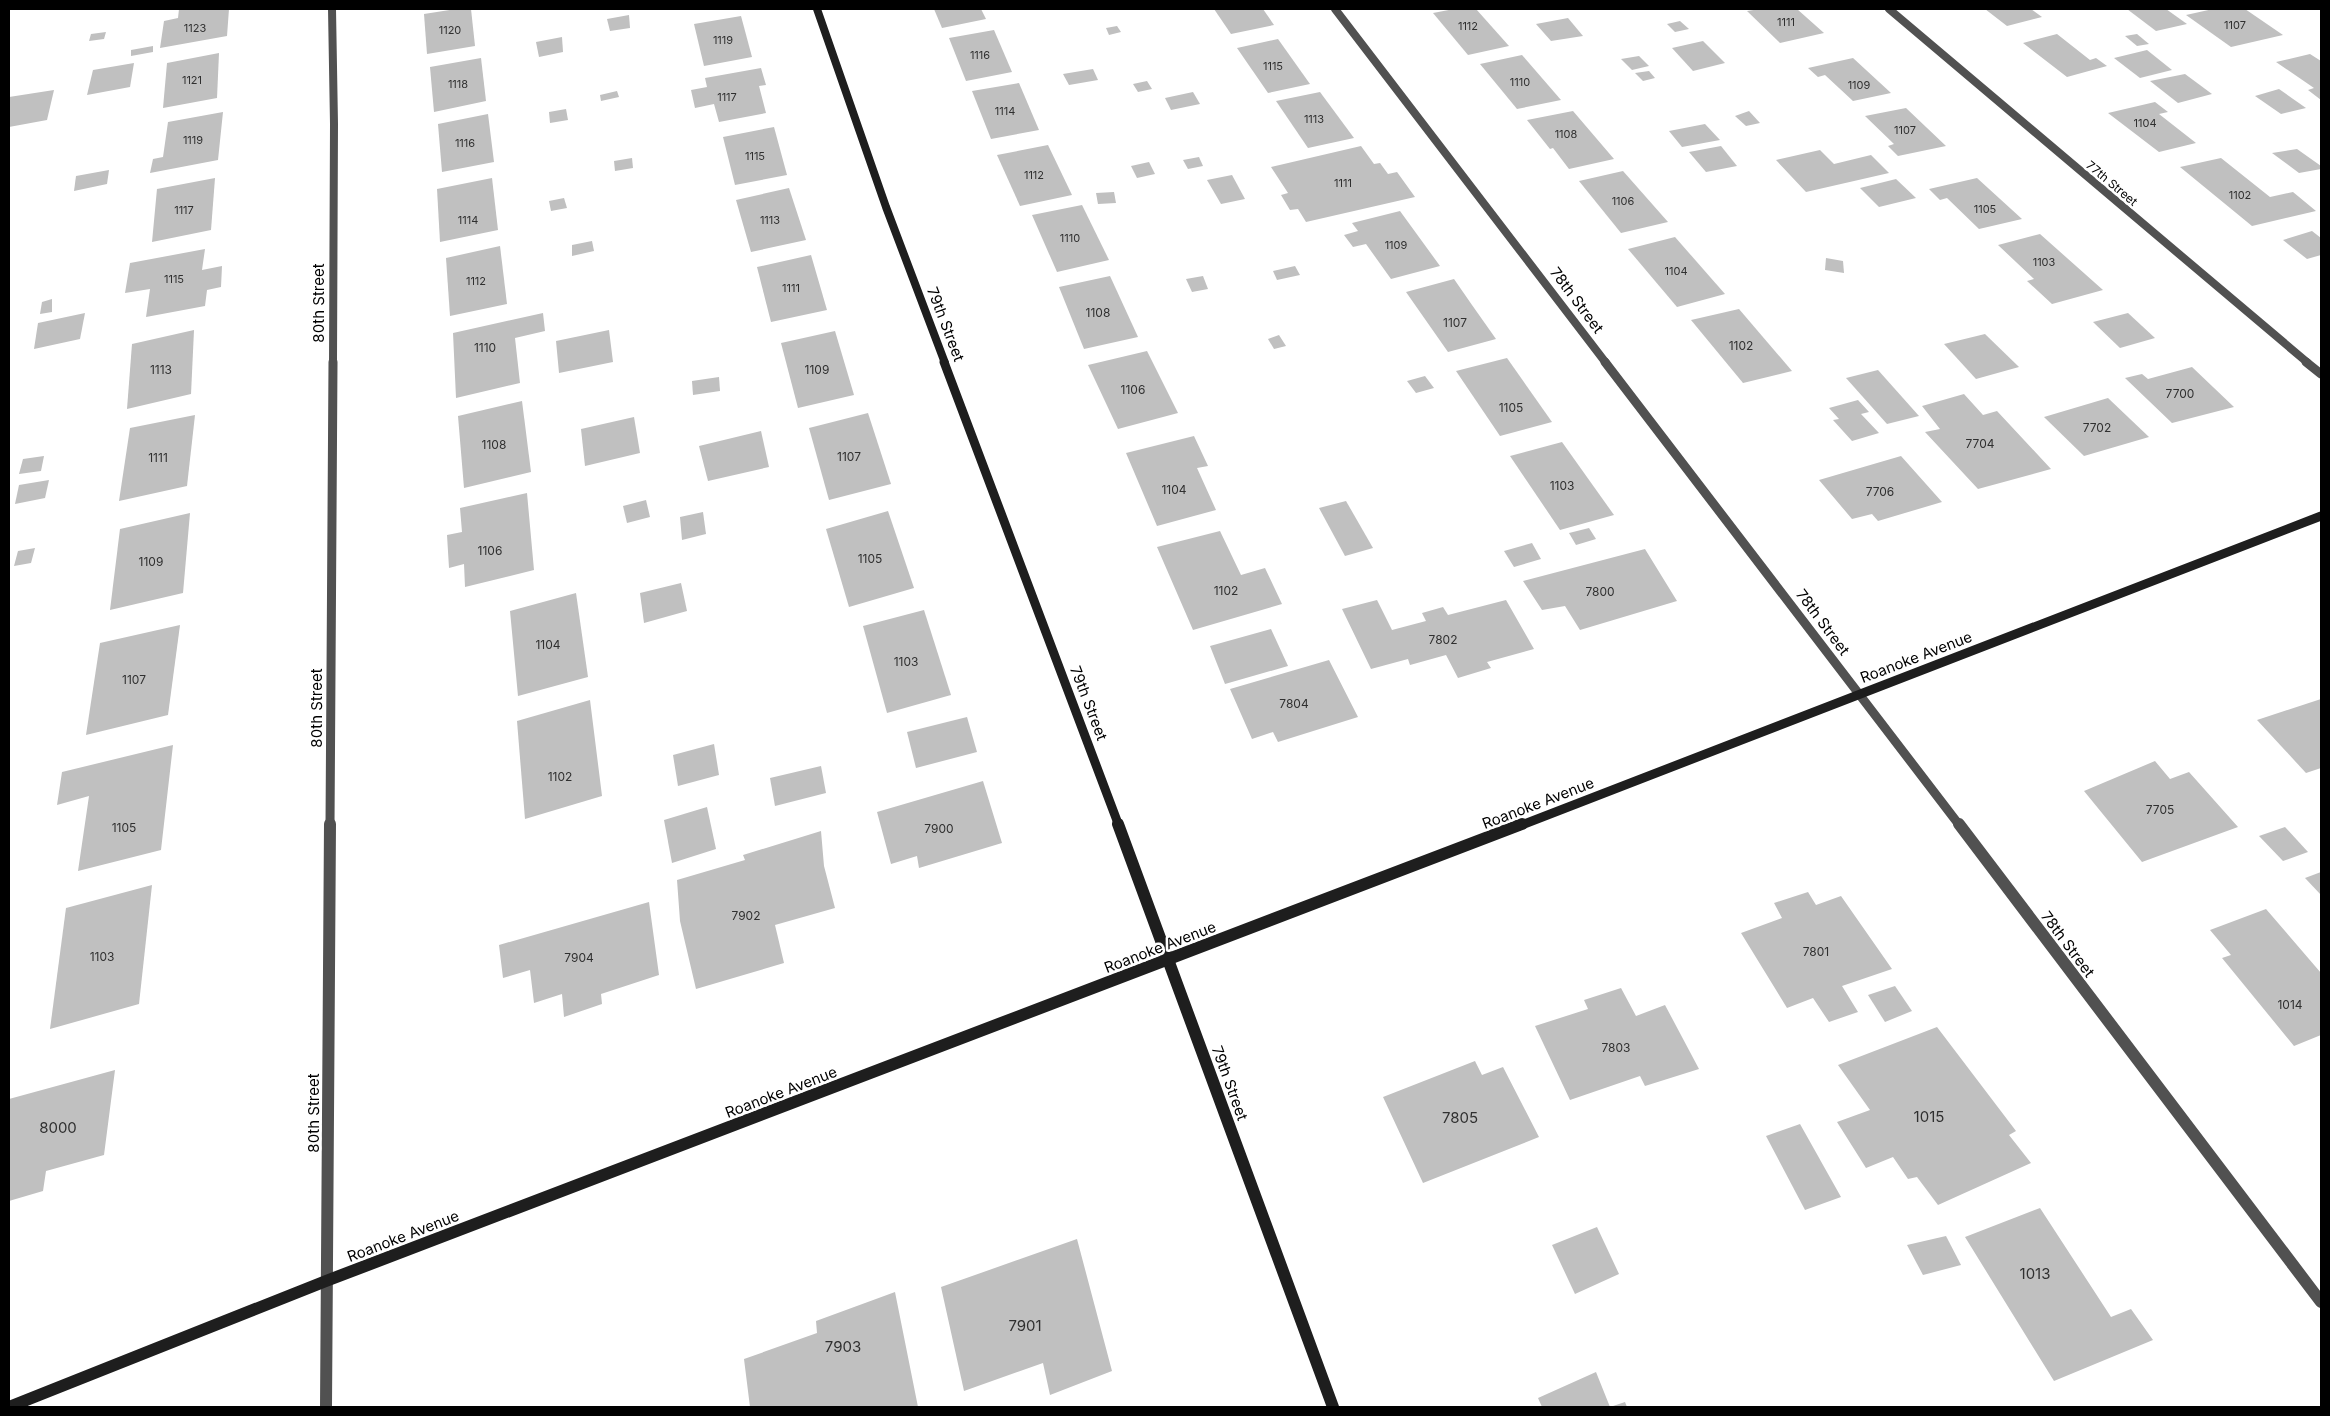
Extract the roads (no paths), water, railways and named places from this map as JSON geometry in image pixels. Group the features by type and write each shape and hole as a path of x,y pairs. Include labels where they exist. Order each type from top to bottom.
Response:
{"street":[{"name":"80th Street","path":"326,1407 334,134 332,9"},
{"name":"79th Street","path":"817,9 886,207 1333,1407"},
{"name":"78th Street","path":"1335,9 1861,695 2321,1302"},
{"name":"77th Street","path":"1889,9 2321,374"},
{"name":"Roanoke Avenue","path":"9,1407 326,1281 1861,695 2321,516"}]}
